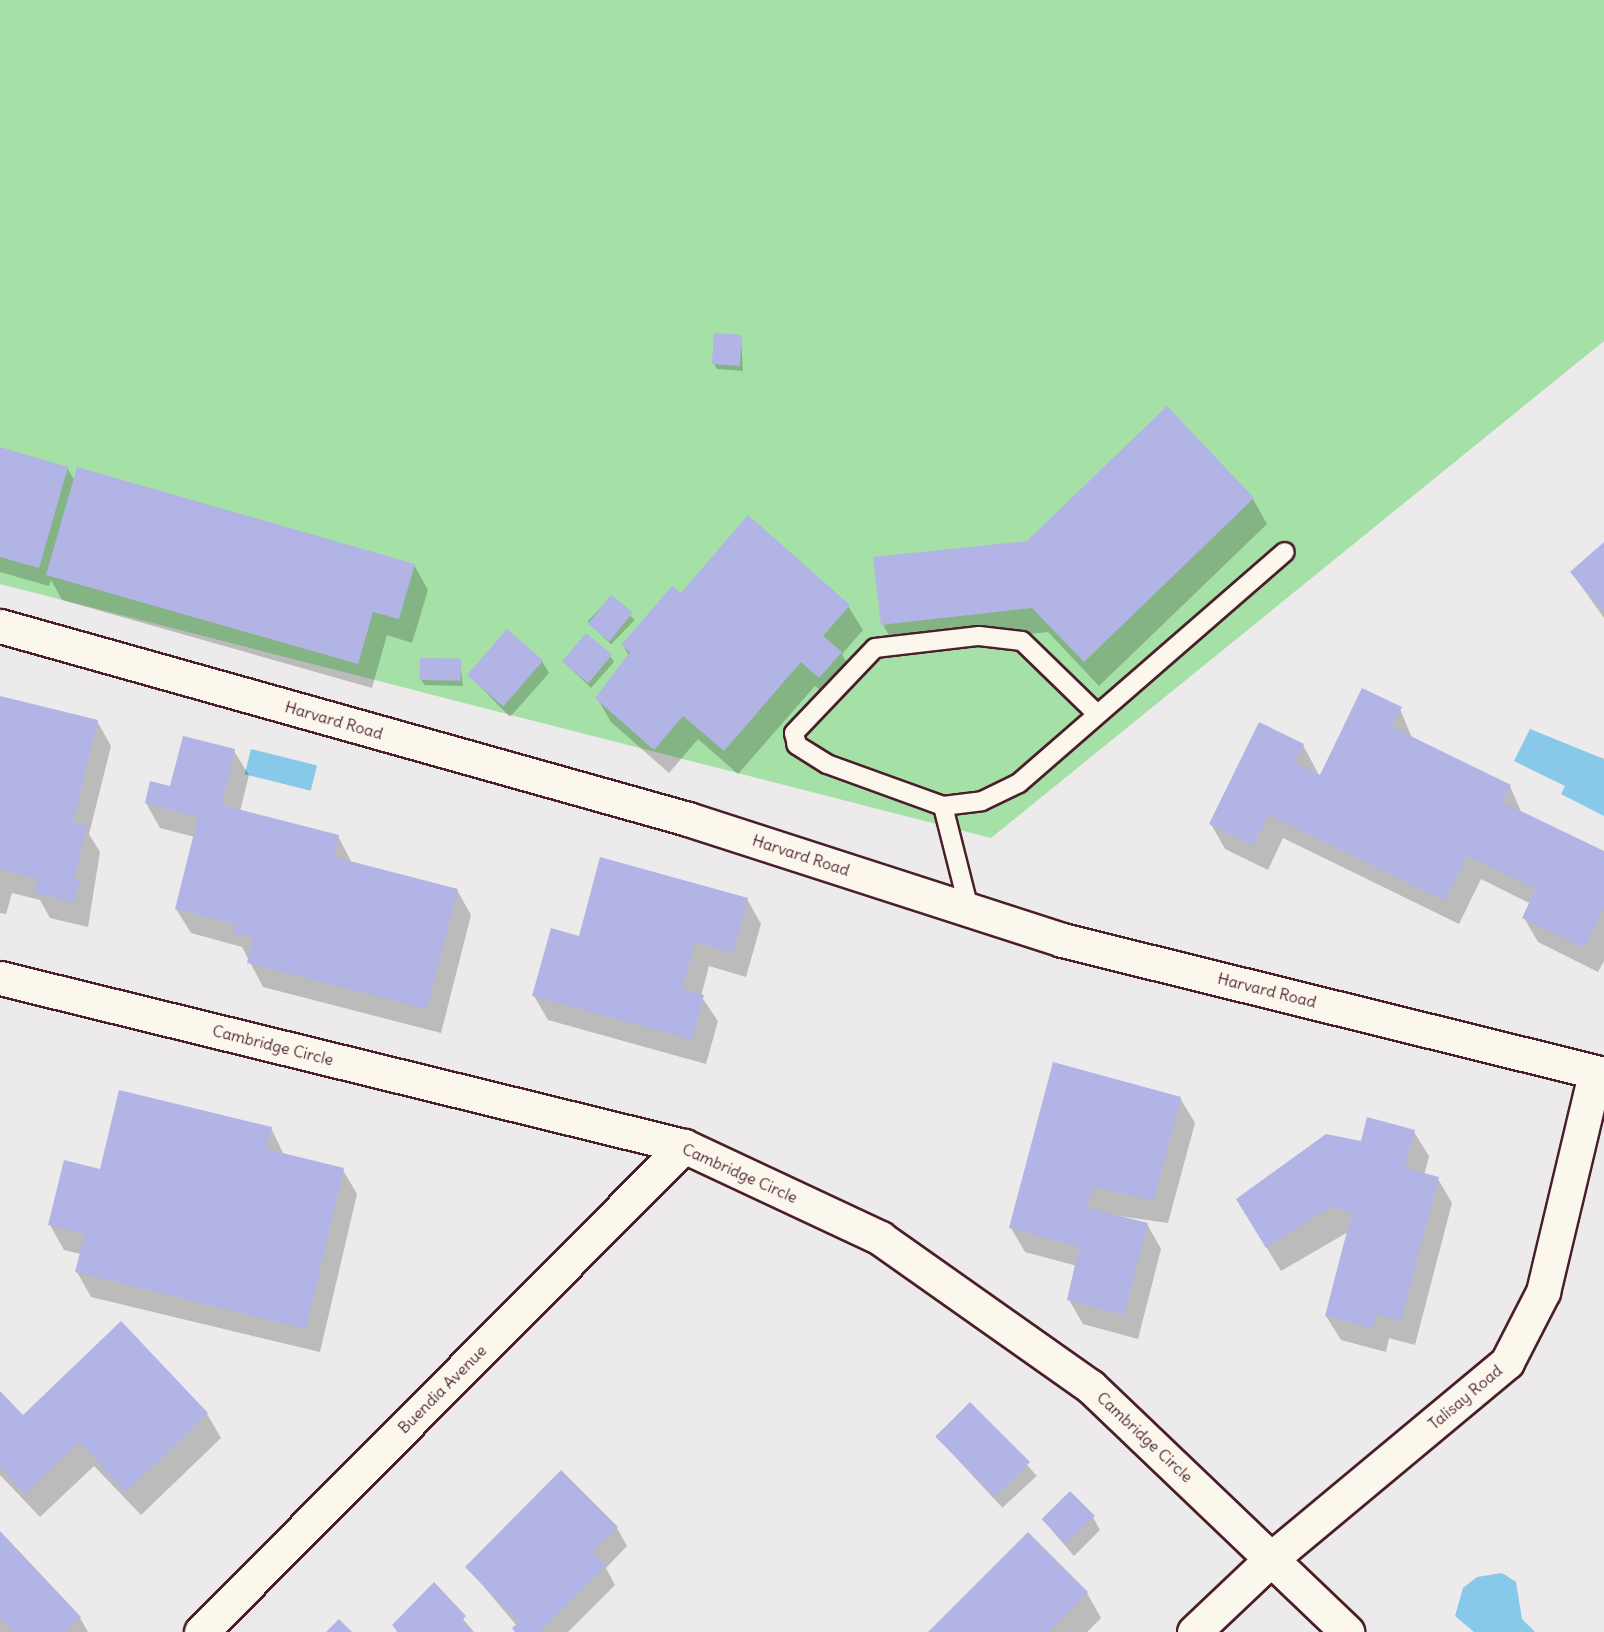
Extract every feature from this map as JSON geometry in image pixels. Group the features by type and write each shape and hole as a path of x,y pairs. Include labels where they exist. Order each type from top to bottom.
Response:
{"street":[{"name":"Harvard Road","path":"0,626 688,819 1062,940 1599,1074"},
{"name":"Cambridge Circle","path":"0,978 684,1146 880,1238 1090,1386 1347,1632"},
{"name":"Talisay Road","path":"1194,1632 1272,1558 1507,1362 1526,1334 1543,1292 1599,1074"},
{"name":"Buendia Avenue","path":"201,1632 684,1146"}],"lane":[{"path":"1096,713 1022,641 979,636 875,648 794,733 797,745 827,764 943,806 982,801 1019,783 1096,713 1285,552"},
{"path":"943,806 969,909"}],"green space":[{"path":"0,0 1604,0 1604,341 991,838 0,584"}],"water":[{"path":"1530,729 1604,759 1604,816 1561,794 1565,786 1514,761"},
{"path":"251,749 317,765 311,791 245,774"},
{"path":"1502,1573 1516,1582 1522,1619 1535,1632 1474,1632 1455,1616 1463,1588 1477,1577"}],"building":[{"path":"714,333 742,335 740,366 712,364"},
{"path":"1167,406 1254,498 1084,662 1032,608 881,625 873,557 1027,541"},
{"path":"0,447 68,467 39,568 0,557"},
{"path":"77,467 415,564 399,619 373,612 358,664 46,575"},
{"path":"748,515 850,605 823,636 842,652 819,678 801,662 724,751 683,716 654,750 595,698 630,652 621,645 672,586 681,593"},
{"path":"1604,542 1604,612 1570,572"},
{"path":"611,595 633,613 609,641 588,624"},
{"path":"507,629 543,660 503,707 467,675"},
{"path":"586,633 612,655 588,683 562,661"},
{"path":"420,658 461,659 461,681 420,680"},
{"path":"1362,688 1402,707 1392,727 1511,785 1502,802 1604,851 1604,908 1584,948 1522,918 1536,889 1467,856 1445,901 1269,815 1253,846 1209,824 1259,722 1304,744 1295,763 1320,775"},
{"path":"0,696 98,720 73,823 87,826 74,879 80,880 74,903 34,893 38,879 0,869"},
{"path":"183,736 235,749 222,805 339,835 334,857 458,889 427,1009 247,963 253,938 233,933 235,924 175,909 198,817 145,803 150,781 170,786"},
{"path":"600,857 748,898 733,953 695,942 682,989 704,995 692,1040 532,996 551,928 579,936"},
{"path":"1053,1062 1181,1097 1154,1200 1092,1187 1088,1208 1148,1223 1124,1315 1067,1300 1079,1247 1009,1228"},
{"path":"119,1090 272,1127 266,1149 344,1168 306,1329 75,1272 85,1234 48,1225 64,1160 100,1169"},
{"path":"1367,1117 1415,1130 1405,1168 1439,1177 1401,1321 1376,1314 1372,1328 1325,1316 1352,1212 1330,1207 1266,1248 1236,1199 1326,1134 1361,1141"},
{"path":"121,1321 208,1413 126,1492 79,1442 25,1494 0,1467 0,1391 23,1415"},
{"path":"970,1402 1030,1462 995,1497 935,1437"},
{"path":"561,1470 618,1527 592,1552 606,1565 539,1632 515,1632 512,1628 519,1622 465,1567"},
{"path":"1070,1491 1095,1516 1066,1544 1042,1519"},
{"path":"0,1531 81,1617 66,1632 13,1632 0,1619"},
{"path":"1028,1532 1088,1592 1048,1632 928,1632"},
{"path":"434,1582 466,1616 462,1621 473,1632 399,1632 392,1625"},
{"path":"339,1619 352,1632 326,1632"}]}
